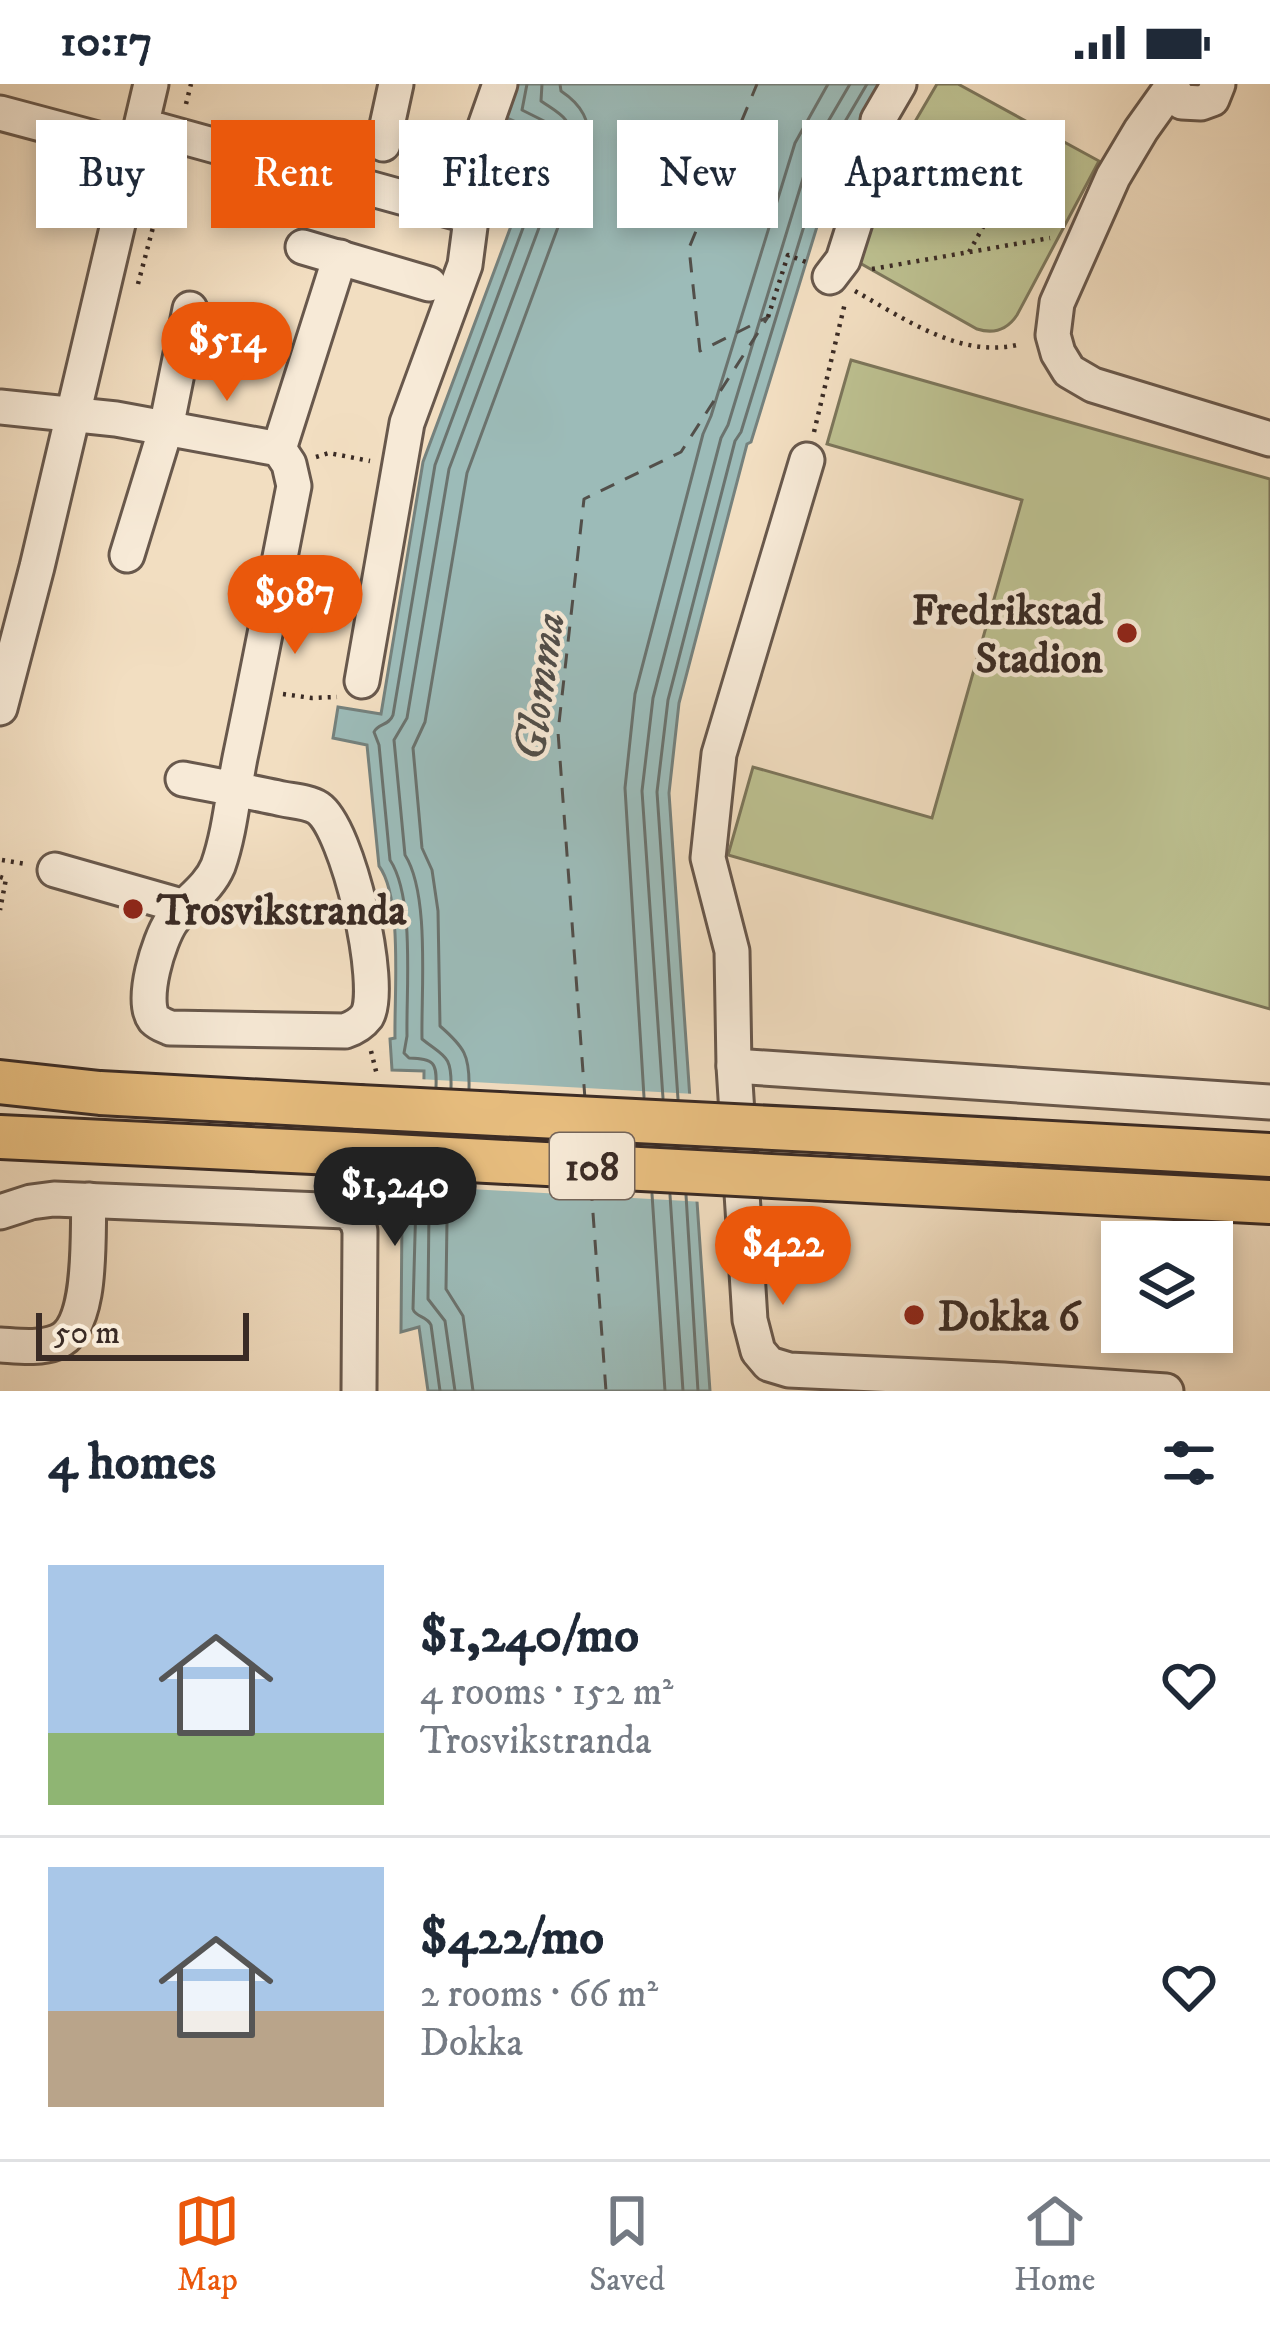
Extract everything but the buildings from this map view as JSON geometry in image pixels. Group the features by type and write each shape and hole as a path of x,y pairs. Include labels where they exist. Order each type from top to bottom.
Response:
{"main road":[{"name":"108","path":"0,1082 100,1093 1270,1155"},
{"name":"108","path":"0,1137 1270,1202"}],"street":[{"path":"151,84 155,120"},
{"path":"382,144 395,84"},
{"path":"487,120 500,84"},
{"path":"830,277 843,260 872,169 878,120 898,84"},
{"path":"1217,84 1212,99 1201,104 1182,102 1172,86 1141,130 1113,177 1057,303 1053,335 1069,371 1093,386 1270,439"},
{"path":"0,113 44,120"},
{"path":"187,145 399,198"},
{"path":"0,708 72,415 129,228"},
{"path":"362,680 407,423 465,265 469,228"},
{"path":"303,248 428,284"},
{"path":"183,778 234,789 316,806 333,823 349,860 374,985 369,1013 358,1026 345,1031 170,1028 151,1013 151,977 170,924 210,880 222,850 234,789 294,486 284,456 340,256"},
{"path":"127,555 166,428 190,309"},
{"path":"0,407 166,428 284,456"},
{"path":"807,460 719,754 708,858 732,951 749,1320 758,1352 769,1364 789,1370 1004,1386 1166,1391"},
{"path":"55,870 185,907"},
{"path":"734,1066 953,1068 1270,1102"},
{"path":"0,1211 54,1199 346,1211 357,1220 361,1249 359,1391"},
{"path":"0,1345 58,1342 77,1322 85,1284 89,1200"}],"path":[{"path":"168,120 191,84"},
{"path":"969,252 1044,118"},
{"path":"134,298 144,228"},
{"path":"830,277 1068,235"},
{"path":"768,317 786,261"},
{"path":"807,460 848,287 962,346 1007,348 1053,335"},
{"path":"284,456 329,453 399,467"},
{"path":"254,688 312,698 344,697 362,680"},
{"path":"0,877 6,879 0,910"}],"green space":[{"path":"937,84 958,84 1024,120 916,120"},
{"path":"1065,142 1099,161 1065,225"},
{"path":"861,228 1063,228 1017,315 999,330 977,329 851,258"},
{"name":"Fredrikstad Stadion","path":"851,360 1270,479 1270,1009 728,855 753,767 932,818 1022,500 827,444"}],"water":[{"name":"Glomma","path":"516,84 882,84 861,120 802,120 802,228 817,228 747,444 679,703 669,793 710,1391 428,1391 419,1327 401,1332 402,1216 405,1182 423,1182 424,1071 392,1070 394,923 387,881 379,866 367,745 333,738 338,707 381,714 423,462 510,228 593,228 593,120 505,117"}],"pier":[{"path":"418,1079 695,1094 699,1139 418,1124"},
{"path":"700,1158 704,1202 399,1185 403,1176"}],"ferry route":[{"path":"585,1099 558,732 584,499 681,452 768,317 700,351 689,248 757,84"},
{"path":"591,1186 606,1391"}],"place":[{"name":"Fredrikstad Stadion","path":"1127,633"},
{"name":"Trosvikstranda","path":"133,909"},
{"name":"Dokka 6","path":"914,1315"}]}
